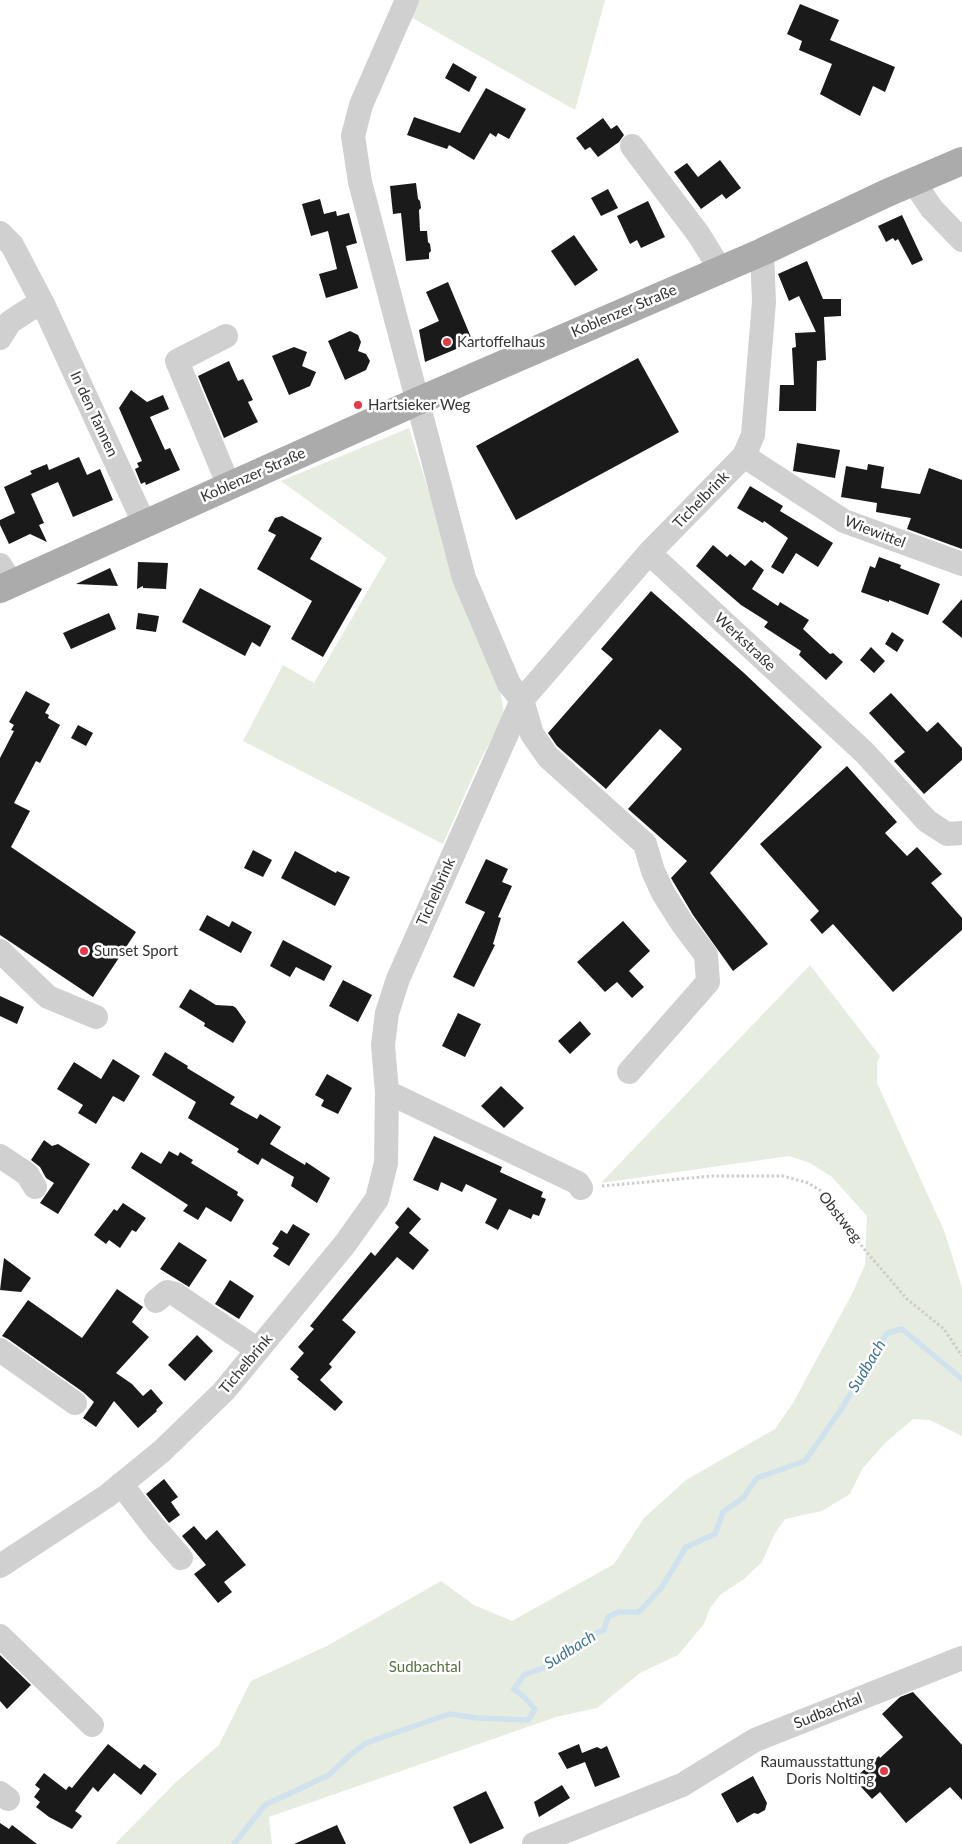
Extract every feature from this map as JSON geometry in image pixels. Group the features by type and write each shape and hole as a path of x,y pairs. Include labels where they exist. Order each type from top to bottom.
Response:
{"main road":[{"name":"Koblenzer Straße","path":"4,579 144,523 229,486 418,401 762,252 962,161"}],"street":[{"path":"407,0 361,105 353,136 360,182 464,578 509,684 522,700 532,734 548,757 645,844 653,871 663,893 706,955 708,982 629,1072"},
{"path":"632,146 699,236 720,270"},
{"path":"913,182 932,209 962,240"},
{"name":"In den Tannen","path":"0,234 12,246 44,304 144,523"},
{"name":"Tichelbrink","path":"0,1566 107,1496 162,1451 224,1391 345,1244 377,1199 386,1163 387,1092 383,1045 387,1013 398,979 522,700 649,554 744,456 753,435 760,359 764,302 762,252"},
{"path":"0,338 10,322 30,309 44,304"},
{"path":"226,336 177,361 229,486"},
{"name":"Wiewittel","path":"744,456 844,521 962,564"},
{"name":"Werkstraße","path":"649,554 865,753 927,821 947,834 962,832"},
{"path":"0,951 48,997 96,1017"},
{"path":"387,1092 578,1183 581,1188"},
{"path":"0,1156 27,1174 35,1187"},
{"path":"156,1302 167,1292 175,1294 258,1350"},
{"path":"0,1350 75,1403"},
{"path":"121,1484 180,1558"},
{"path":"0,1636 92,1725"},
{"name":"Sudbachtal","path":"534,1844 682,1785 755,1740 962,1658"}],"path":[{"name":"Obstweg","path":"581,1188 714,1176 782,1176 808,1183 823,1192 864,1249 907,1299 944,1329 962,1356"}],"green space":[{"path":"416,0 605,0 575,110 409,16"},
{"path":"409,428 456,579 500,688 504,714 478,765 443,844 243,741 283,665 314,683 387,558 281,481"},
{"path":"810,965 880,1056 877,1062 877,1083 945,1233 962,1288 962,1436 930,1420 913,1419 885,1443 862,1469 850,1494 822,1511 785,1519 774,1535 762,1562 744,1579 720,1595 710,1608 704,1624 678,1655 640,1673 597,1708 556,1717 269,1817 272,1844 115,1844 175,1783 219,1745 251,1681 327,1646 441,1581 474,1605 512,1621 614,1564 644,1518 686,1480 775,1429 793,1403 852,1294 865,1265 867,1216 832,1177 810,1163 789,1156 601,1183"}],"building":[{"path":"800,4 839,20 830,40 895,67 885,92 873,86 860,116 820,94 832,64 799,50 802,41 787,34"},
{"path":"453,63 477,77 469,92 445,78"},
{"path":"486,88 526,109 509,139 498,133 496,137 490,133 474,160 449,145 447,149 407,135 414,117 460,133"},
{"path":"603,118 611,129 617,125 624,135 619,142 598,157 590,147 585,150 576,138"},
{"path":"720,160 741,188 726,199 722,194 701,209 674,172 687,163 698,177"},
{"path":"416,183 421,208 419,210 420,231 427,231 431,251 429,259 406,261 401,213 393,214 390,186"},
{"path":"608,189 618,208 601,216 591,198"},
{"path":"320,199 324,214 336,211 337,216 349,213 357,243 346,246 358,288 326,298 319,274 337,269 328,231 311,236 302,204"},
{"path":"648,201 665,237 641,248 637,240 630,244 617,216"},
{"path":"902,215 923,260 912,265 898,239 895,241 893,238 886,242 878,226"},
{"path":"574,235 598,270 575,286 551,251"},
{"path":"807,261 823,299 841,299 841,316 824,317 826,360 817,361 816,411 779,411 780,385 794,385 792,348 796,347 795,333 816,332 799,296 789,301 778,274"},
{"path":"448,282 473,342 425,362 419,330 439,321 426,292"},
{"path":"350,331 358,335 361,342 358,351 366,354 370,361 366,370 345,380 328,341"},
{"path":"294,347 307,352 302,366 316,372 310,386 289,395 272,356"},
{"path":"638,358 679,432 516,520 476,446"},
{"path":"229,361 238,381 243,379 253,400 248,402 258,422 224,438 198,376"},
{"path":"131,390 147,402 163,395 169,409 150,417 165,450 170,448 180,470 146,485 145,482 141,484 135,469 139,467 137,463 142,461 119,408"},
{"path":"797,443 840,450 835,478 793,471"},
{"path":"79,457 87,475 100,469 113,500 73,517 58,482 31,494 44,523 39,525 47,542 30,534 9,544 0,525 0,520 15,513 4,487 32,474 30,471 47,464 49,470"},
{"path":"868,464 884,467 881,488 920,494 929,468 962,480 962,549 907,529 911,518 876,512 877,503 841,497 846,466 867,470"},
{"path":"750,486 783,506 780,511 833,543 818,567 796,553 783,574 771,567 788,538 764,521 763,523 737,508"},
{"path":"282,516 322,538 310,559 362,589 323,657 291,639 312,601 257,569 276,535 268,531 275,518"},
{"path":"713,545 727,557 730,554 745,566 751,560 764,570 752,589 778,606 780,602 809,620 803,629 830,654 833,653 843,662 826,680 799,655 801,651 764,627 768,622 741,605 696,566"},
{"path":"879,557 901,565 900,568 940,584 928,615 889,600 889,602 861,592 870,566 875,568"},
{"path":"138,562 168,563 166,589 143,588 143,586 137,589"},
{"path":"110,568 118,586 76,584"},
{"path":"200,588 271,626 260,647 252,642 245,656 182,622"},
{"path":"651,591 744,673 822,747 710,873 768,944 733,971 693,915 671,878 687,861 628,809 682,749 660,729 606,789 557,746 548,733 613,659 601,649"},
{"path":"962,599 962,638 942,622"},
{"path":"109,613 116,629 71,649 63,633"},
{"path":"138,613 159,616 156,632 136,629"},
{"path":"892,632 904,640 897,652 885,644"},
{"path":"871,647 885,661 874,673 860,660"},
{"path":"26,691 50,704 45,713 49,715 48,718 60,725 40,763 36,761 14,803 30,811 11,847 136,932 93,997 0,935 0,758 14,731 11,730 14,725 9,722"},
{"path":"891,693 927,732 938,722 962,748 962,760 924,794 894,761 905,752 869,713"},
{"path":"78,725 93,733 86,746 71,738"},
{"path":"847,766 897,822 885,833 907,856 917,847 942,874 931,883 962,918 962,930 893,992 833,924 822,934 810,920 819,911 760,844"},
{"path":"253,850 272,860 263,877 244,868"},
{"path":"295,851 336,873 337,871 350,877 335,906 281,878"},
{"path":"486,859 508,869 502,882 512,886 498,917 501,918 493,944 495,945 474,987 453,977 485,912 465,903"},
{"path":"207,915 229,927 232,921 252,932 241,953 199,930"},
{"path":"623,921 650,951 629,971 644,987 632,998 617,982 605,992 577,962"},
{"path":"283,940 332,966 324,981 296,967 290,977 270,966"},
{"path":"343,980 372,995 358,1022 329,1006"},
{"path":"190,989 216,1005 233,1006 236,1008 246,1022 233,1043 204,1026 205,1023 179,1007"},
{"path":"0,996 24,1007 17,1024 0,1016"},
{"path":"458,1013 481,1024 465,1057 442,1046"},
{"path":"580,1021 591,1034 570,1054 558,1041"},
{"path":"165,1052 188,1066 187,1068 235,1097 230,1104 257,1119 260,1114 281,1127 270,1144 305,1165 306,1162 330,1178 317,1203 291,1186 294,1177 262,1158 258,1165 237,1152 239,1149 188,1118 196,1102 152,1075"},
{"path":"113,1059 140,1076 124,1102 113,1096 96,1124 78,1113 83,1105 57,1089 74,1062 101,1079"},
{"path":"327,1074 352,1088 338,1114 321,1106 324,1100 315,1095"},
{"path":"501,1086 524,1108 504,1128 481,1106"},
{"path":"434,1136 502,1167 500,1172 543,1192 541,1197 546,1199 539,1216 533,1214 531,1219 509,1209 498,1230 485,1223 497,1199 466,1184 462,1192 441,1182 438,1191 413,1180"},
{"path":"44,1140 52,1146 58,1144 90,1164 58,1214 40,1203 54,1183 46,1178 40,1167 31,1160"},
{"path":"169,1151 178,1156 180,1152 193,1160 191,1163 238,1192 237,1195 244,1200 231,1222 206,1207 198,1220 183,1211 188,1205 131,1168 141,1152 161,1164"},
{"path":"123,1203 146,1218 136,1232 132,1230 120,1248 109,1240 106,1244 94,1235 114,1209 117,1211"},
{"path":"408,1207 421,1219 409,1233 429,1250 413,1270 397,1257 342,1320 356,1332 329,1364 332,1367 320,1380 343,1402 335,1411 297,1379 299,1377 290,1369 304,1353 298,1347 314,1329 310,1326 371,1252 375,1256 399,1227 395,1223"},
{"path":"293,1224 310,1234 289,1266 273,1256 279,1248 272,1244 281,1230 287,1234"},
{"path":"179,1242 207,1260 189,1287 160,1269"},
{"path":"4,1258 31,1278 21,1292 0,1290"},
{"path":"230,1280 254,1296 239,1319 215,1304"},
{"path":"117,1289 143,1307 132,1322 149,1337 116,1373 132,1384 143,1396 151,1389 163,1403 138,1428 114,1401 96,1427 83,1418 94,1402 83,1392 2,1336 28,1300 82,1338"},
{"path":"197,1335 213,1351 185,1381 168,1365"},
{"path":"164,1479 178,1497 171,1502 180,1515 169,1523 146,1494"},
{"path":"194,1526 206,1540 217,1530 246,1565 224,1582 232,1592 218,1603 194,1574 206,1565 182,1536"},
{"path":"0,1655 31,1685 7,1709 0,1701"},
{"path":"913,1692 962,1745 962,1800 950,1787 906,1823 880,1792 872,1799 854,1779 903,1737 882,1714 900,1697"},
{"path":"108,1744 140,1769 144,1764 157,1774 141,1795 114,1773 98,1792 93,1787 75,1811 82,1816 72,1829 49,1817 36,1807 40,1802 34,1797 40,1789 35,1785 44,1773 66,1790 69,1786 72,1788"},
{"path":"579,1744 582,1753 597,1747 601,1749 607,1746 620,1777 595,1787 585,1762 567,1769 558,1753"},
{"path":"753,1776 767,1803 765,1810 758,1814 754,1813 737,1823 721,1794"},
{"path":"562,1785 570,1798 539,1817 534,1802"},
{"path":"486,1791 504,1828 470,1844 453,1807"},
{"path":"0,1823 9,1829 12,1825 37,1844 0,1844"},
{"path":"337,1825 346,1844 294,1844"}],"waterway":[{"name":"Sudbach","path":"234,1844 265,1805 329,1775 366,1743 449,1714 477,1718 528,1720 535,1709 514,1689 524,1675 554,1664 591,1635 604,1630 608,1617 619,1612 639,1612 662,1587 686,1547 715,1534 723,1512 743,1498 757,1478 805,1461 840,1411 887,1333 902,1329 962,1379"}],"place":[{"name":"Kartoffelhaus","path":"447,342"},
{"name":"Hartsieker Weg","path":"358,405"},
{"name":"Sunset Sport","path":"84,951"},
{"name":"Raumausstattung Doris Nolting","path":"884,1771"}]}
